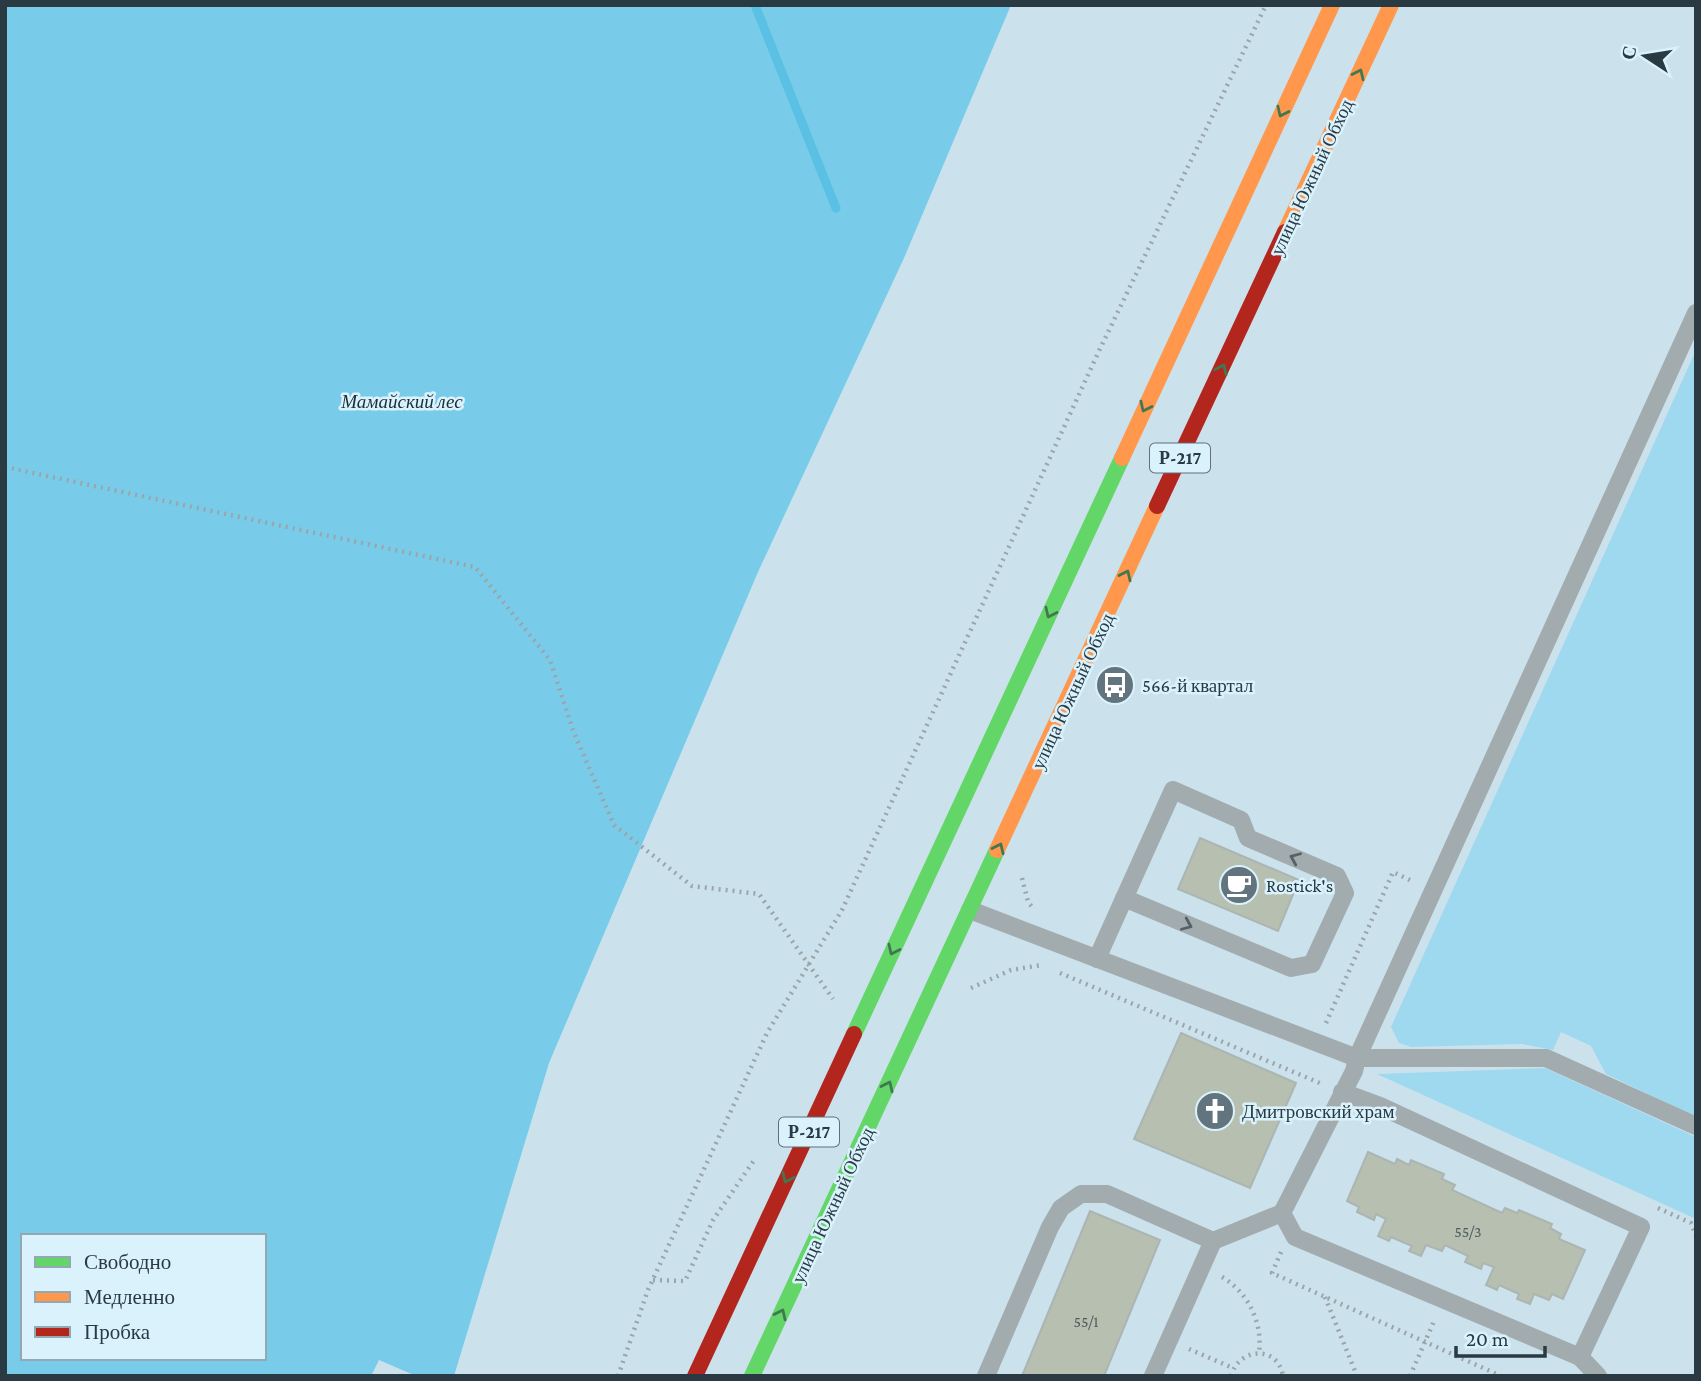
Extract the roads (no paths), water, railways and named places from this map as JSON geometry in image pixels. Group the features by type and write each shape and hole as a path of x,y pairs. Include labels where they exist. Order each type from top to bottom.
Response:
{"main road":[{"name":"Р-217","path":"695,1376 1332,5"},
{"name":"улица Южный Обход","path":"752,1376 1391,5"}],"lane":[{"path":"1153,1376 1213,1241 1282,1213 1354,1071 1357,1058 1696,313"},
{"path":"1097,959 1124,898 1173,790 1241,820 1248,838 1337,876 1345,893 1312,964 1290,968 1124,898"},
{"path":"970,910 1357,1058 1546,1058 1696,1126"},
{"path":"1342,1092 1380,1106 1641,1227 1580,1357"},
{"path":"986,1376 1050,1227 1061,1208 1081,1194 1107,1194 1213,1241"},
{"path":"1282,1213 1295,1237 1580,1357 1598,1376"}],"waterway":[{"path":"755,5 836,208"}],"place":[{"name":"566-й квартал","path":"1115,685"},
{"name":"Rostick's","path":"1239,885"},
{"name":"Дмитровский храм","path":"1215,1111"}],"park label":[{"name":"Мамайский лес","path":"402,401"}]}
